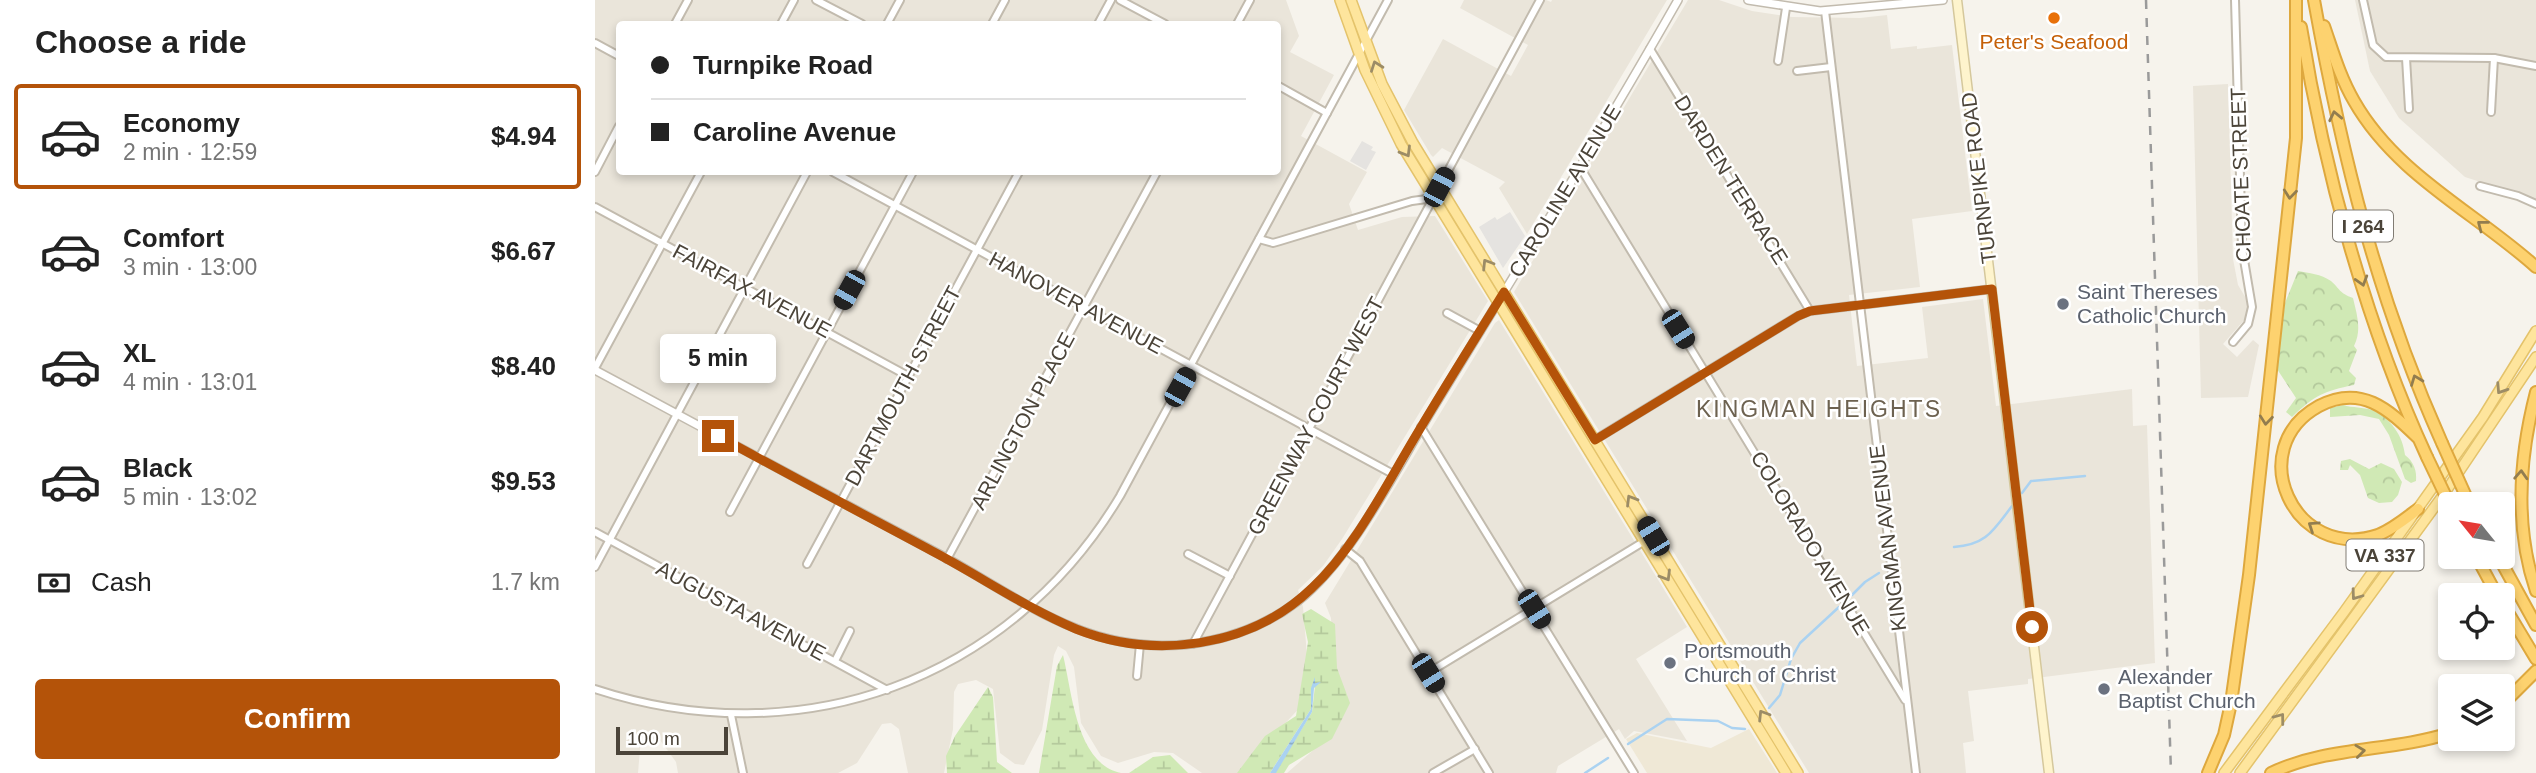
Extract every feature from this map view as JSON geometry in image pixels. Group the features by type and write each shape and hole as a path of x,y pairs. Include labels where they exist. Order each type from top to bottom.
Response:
{"highway":[{"name":"I 264","path":"2296,0 2322,134 2346,230 2368,302 2419,440 2444,492"},
{"path":"2208,773 2224,735 2231,703 2250,561 2296,138 2296,0"},
{"name":"I 264","path":"2315,0 2335,116 2389,311 2464,492"},
{"path":"2315,0 2343,82 2380,139 2414,173 2536,267"},
{"path":"2536,393 2523,452 2520,494 2524,542 2536,591"},
{"path":"2418,509 2389,530 2377,535 2353,539 2328,535 2308,524 2299,515 2286,494 2282,472 2286,442 2297,424 2313,410 2336,399 2357,398 2380,405 2396,416 2419,440"},
{"path":"2505,569 2536,625"},
{"path":"2515,624 2536,659"},
{"path":"2515,692 2536,671"},
{"path":"2271,773 2314,757 2413,743 2438,736"}],"main road":[{"path":"1340,0 1359,54 1391,126 1586,445 1649,538 1798,773"},
{"path":"1351,0 1382,83 1397,114 1595,440 1786,773"},
{"name":"TURNPIKE ROAD","path":"1957,0 2049,773"},
{"name":"VA 337","path":"2224,773 2483,417 2536,331"},
{"name":"VA 337","path":"2240,773 2482,441 2536,357"},
{"path":"1778,760 1787,754"}],"street":[{"path":"677,21 688,0"},
{"path":"783,21 794,0"},
{"path":"816,0 856,21"},
{"path":"889,21 900,0"},
{"path":"994,21 1005,0"},
{"path":"1100,21 1111,0"},
{"path":"1120,0 1159,21"},
{"path":"1239,21 1250,0"},
{"path":"595,690 660,706 731,715 827,706 887,690 964,653 1031,606 1070,566 1107,518 1388,0"},
{"name":"GREENWAY COURT WEST","path":"1193,644 1540,0"},
{"name":"CAROLINE AVENUE","path":"595,369 1054,619 1087,633 1140,645 1193,644 1237,634 1285,610 1325,575 1345,549 1394,474 1678,0"},
{"path":"1748,0 1786,8 1825,11 1943,0"},
{"path":"1860,0 1861,9"},
{"name":"CHOATE STREET","path":"2232,342 2248,324 2252,307 2243,258 2235,0"},
{"path":"2363,0 2376,50 2386,57 2494,58 2536,66"},
{"path":"1778,61 1786,8"},
{"name":"KINGMAN AVENUE","path":"1825,11 1916,773"},
{"path":"595,43 616,54"},
{"name":"DARDEN TERRACE","path":"1650,49 1810,311"},
{"path":"2406,58 2409,109"},
{"path":"2491,112 2494,58"},
{"path":"1797,71 1831,67"},
{"path":"1281,87 1327,113"},
{"path":"595,172 616,132"},
{"name":"COLORADO AVENUE","path":"1580,167 1907,704"},
{"path":"595,369 699,175"},
{"path":"595,567 805,175"},
{"name":"HANOVER AVENUE","path":"839,175 1394,474"},
{"path":"730,512 911,175"},
{"name":"DARTMOUTH STREET","path":"807,564 1017,175"},
{"name":"ARLINGTON PLACE","path":"947,559 1155,175"},
{"path":"2480,186 2536,204"},
{"path":"1259,239 1273,243 1412,201 1434,198"},
{"name":"FAIRFAX AVENUE","path":"595,207 908,376"},
{"path":"1586,445 1810,311 1992,289"},
{"path":"1447,313 1480,331"},
{"path":"1421,427 1634,773"},
{"name":"AUGUSTA AVENUE","path":"595,532 887,690"},
{"path":"1428,673 1649,538"},
{"path":"1345,549 1360,561 1489,773"},
{"path":"1188,554 1230,576"},
{"path":"835,661 850,631"},
{"path":"1137,676 1140,645"},
{"path":"731,715 743,773"},
{"path":"1433,773 1475,749"}],"shaded area":[{"path":"595,0 1286,0 1299,36 1290,52 1334,75 1301,136 1367,172 1349,204 1358,230 1402,217 1435,216 1488,301 1342,539 1323,566 1298,590 1303,607 1309,680 1305,702 1239,773 1202,773 1173,753 1154,752 1118,763 1101,756 1081,723 1074,667 1066,651 1058,646 1054,655 1042,730 1024,765 1015,764 1000,753 993,689 976,680 958,684 954,692 953,729 944,773 908,773 899,729 891,723 882,724 857,763 838,773 678,773 676,762 660,740 641,737 638,773 595,773"},
{"path":"1464,0 1667,0 1527,234 1499,188 1505,182 1442,148 1433,157 1404,110 1443,39 1511,76 1528,45 1460,8"},
{"path":"1688,0 1719,0 1752,11 1792,17 1860,18 1887,15 1891,49 1952,45 1972,211 1912,219 1920,287 1849,295 1857,366 1928,358 1922,307 1983,299 1996,406 2132,389 2133,426 2147,425 2155,663 2028,679 2028,684 1968,691 1974,741 1963,743 1966,773 1809,773 1514,292"},
{"path":"2355,0 2536,0 2536,200 2465,177 2399,118 2370,71"},
{"path":"2228,84 2233,259 2238,285 2253,310 2223,344 2237,357 2253,340 2259,345 2248,397 2201,398 2193,86"},
{"path":"1362,141 1376,152 1366,170 1350,161"},
{"path":"1510,212 1525,236 1503,268 1479,227"},
{"path":"1499,320 1687,627 1636,659 1687,741 1634,731 1625,739 1619,729 1558,766 1556,773 1287,773 1318,746 1333,659 1331,618 1325,603"},
{"path":"1749,729 1777,773 1647,773 1626,739 1637,733 1711,748"}],"green space":[{"path":"2298,271 2327,279 2342,293 2353,298 2358,328 2354,346 2357,350 2349,371 2356,378 2354,385 2320,395 2292,417 2286,412 2296,398 2277,369 2285,303"},
{"path":"2343,405 2372,410 2390,423 2399,435 2405,455 2414,467 2416,481 2411,483 2405,479 2389,435 2379,419 2360,415 2330,417 2330,408"},
{"path":"2350,459 2369,469 2381,463 2394,469 2402,482 2398,495 2392,502 2379,503 2368,498 2360,475 2350,465 2348,470 2340,470 2341,461"},
{"path":"1311,609 1335,624 1337,668 1350,703 1332,739 1289,765 1284,773 1275,773 1312,712 1315,686 1311,688 1311,709 1270,773 1237,773 1265,736 1296,716 1308,642 1302,614"},
{"path":"1063,655 1073,706 1085,741 1094,756 1106,767 1121,773 1039,773 1057,666"},
{"path":"988,687 993,697 997,762 1012,773 947,773 946,756 955,736"},
{"path":"1170,755 1188,773 1129,773 1153,757"}],"water":[{"path":"1315,677 1315,683 1321,682 1314,688 1312,712 1276,773 1270,773 1311,709 1311,688"}],"waterway":[{"path":"2022,493 2031,481 2085,476"},
{"path":"1954,547 1981,540 1994,529 2012,506"},
{"path":"1852,595 1879,573"},
{"path":"1769,708 1780,695 1791,659 1800,643 1839,607"},
{"path":"1628,744 1667,719 1718,721 1732,728 1745,729"},
{"path":"1585,773 1608,758"}],"railway":[{"path":"2146,0 2171,773"}],"place":[{"name":"Peter's Seafood","path":"2054,18"},
{"name":"Saint Thereses Catholic Church","path":"2063,304"},
{"name":"Portsmouth Church of Christ","path":"1670,663"},
{"name":"Alexander Baptist Church","path":"2104,689"}],"district":[{"name":"KINGMAN HEIGHTS","path":"1819,409"}],"route":[{"path":"718,436 1054,619 1117,641 1155,646 1193,644 1237,634 1272,618 1312,589 1335,564 1394,474 1504,292 1595,440 1704,372 1810,311 1992,289 2032,627"}]}
